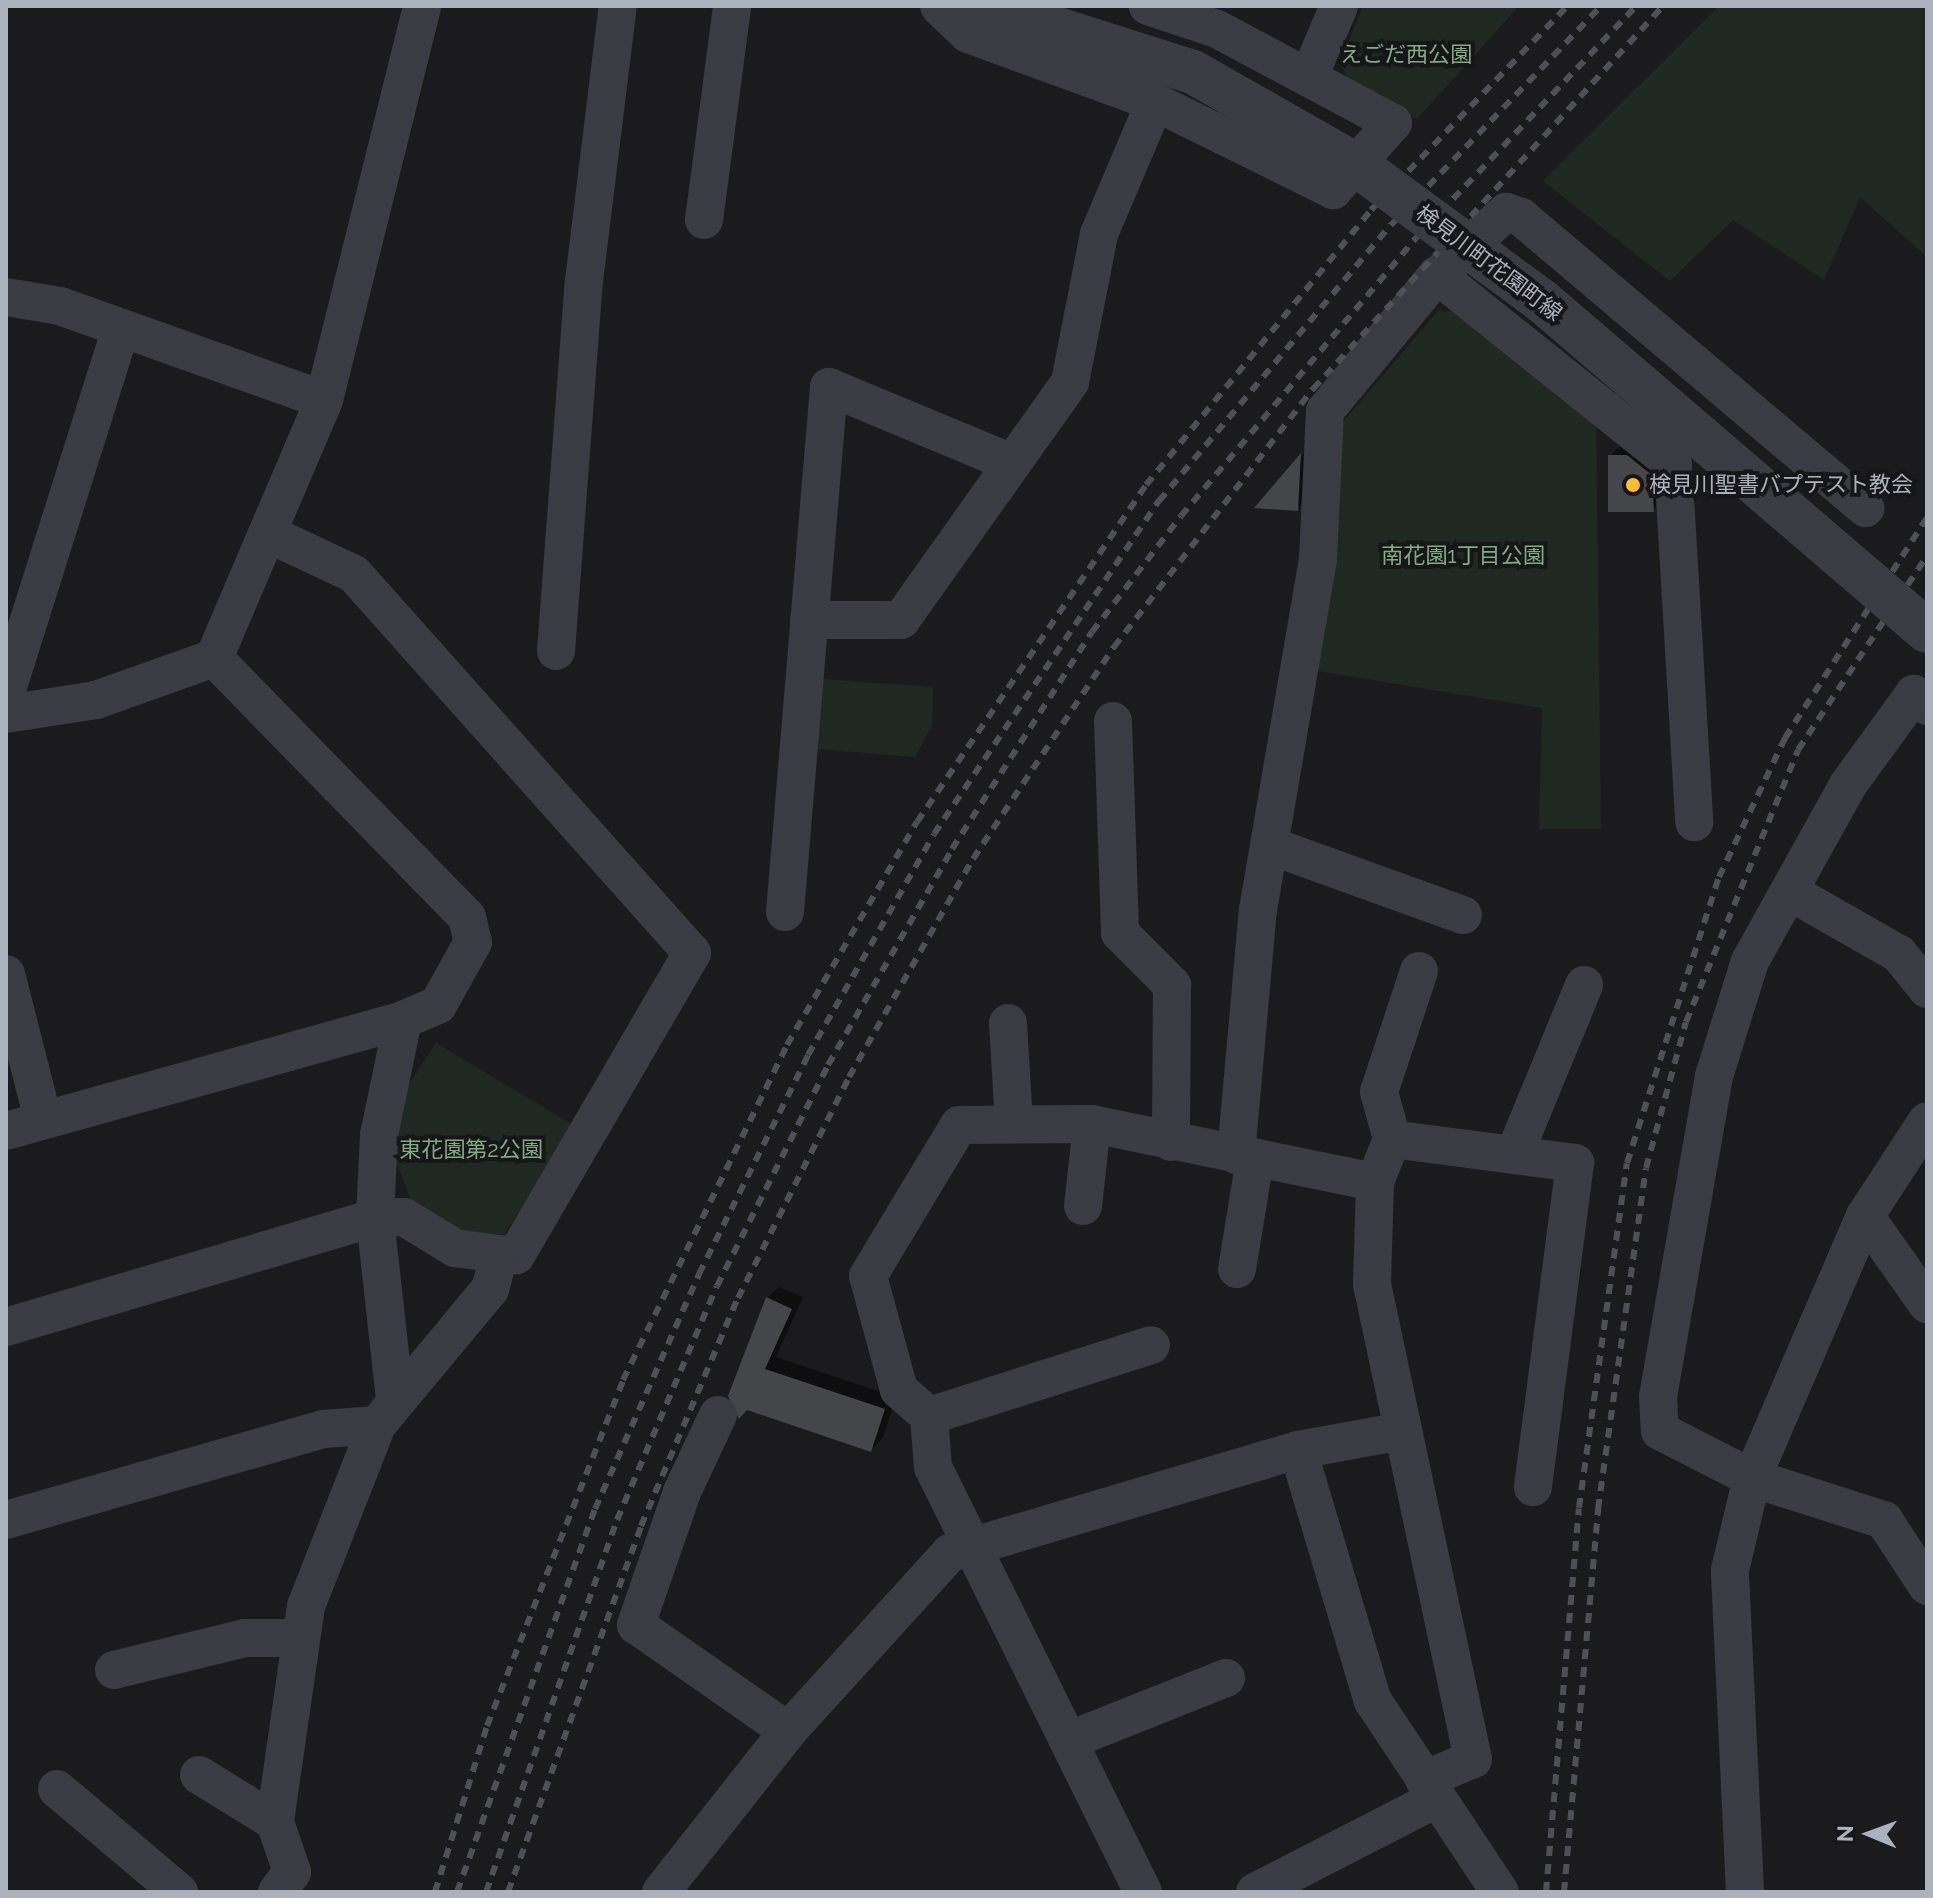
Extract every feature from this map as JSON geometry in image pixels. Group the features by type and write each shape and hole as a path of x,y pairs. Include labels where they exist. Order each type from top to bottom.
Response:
{"street":[{"path":"6,714 96,700 214,658 324,400 422,6"},
{"path":"556,651 584,281 618,6"},
{"path":"704,220 732,6"},
{"path":"939,6 968,34 1155,102 1333,190 1393,123 1219,18 1148,6"},
{"name":"検見川町花園町線","path":"985,6 1193,72 1361,168 1542,301 1927,631"},
{"path":"1310,74 1339,6"},
{"path":"809,620 901,620 1070,382 1099,234 1155,102"},
{"path":"1237,1269 1246,1157 1258,910 1318,559 1325,411 1437,275 1506,212 1521,217 1865,508"},
{"path":"1437,275 1673,464 1694,822"},
{"path":"6,297 121,328 324,400"},
{"path":"6,693 121,328"},
{"path":"785,912 829,387 1012,463"},
{"path":"6,1327 375,1218 404,1217 455,1248 516,1255 692,953 354,574 269,534"},
{"path":"6,1131 403,1020 438,1005 473,942 467,917 214,658"},
{"path":"1927,706 1914,694 1848,785 1792,893 1750,961 1714,1076 1658,1396 1660,1431 1752,1478 1884,1520 1927,1586"},
{"path":"1113,721 1120,933 1172,985 1171,1142"},
{"path":"1271,846 1463,915"},
{"path":"1792,893 1899,954 1927,989"},
{"path":"1255,1892 1429,1790 1473,1759 1372,1284 1375,1182 1392,1139 1379,1092 1419,971"},
{"path":"6,974 43,1119"},
{"path":"1514,1155 1584,985"},
{"path":"386,1412 375,1218 379,1135 403,1020"},
{"path":"1008,1023 1014,1124"},
{"path":"1745,1892 1730,1570 1752,1478 1865,1216 1927,1121"},
{"path":"1083,1206 1092,1124"},
{"path":"1143,1892 979,1547 933,1468 929,1416 899,1390 868,1276 959,1125 1092,1124 1375,1182"},
{"path":"1392,1139 1575,1163 1533,1487"},
{"path":"1865,1216 1927,1304"},
{"path":"277,1892 292,1872 275,1822 301,1638 331,1535 386,1412 490,1289 499,1254"},
{"path":"929,1416 1151,1345"},
{"path":"6,1520 386,1412"},
{"path":"718,1415 682,1492 636,1625 788,1731"},
{"path":"661,1892 788,1731 950,1553 979,1547 1298,1450 1403,1431"},
{"path":"1298,1450 1373,1701 1429,1790 1500,1892"},
{"path":"114,1670 245,1638 301,1638"},
{"path":"1070,1740 1226,1678"},
{"path":"199,1775 275,1822"},
{"path":"57,1789 179,1892"}],"green space":[{"name":"えごだ西公園","path":"1363,6 1519,6 1417,119 1347,79 1340,62"},
{"path":"1719,6 1927,6 1927,257 1860,197 1824,280 1733,220 1670,281 1543,181"},
{"name":"南花園1丁目公園","path":"1438,311 1469,312 1596,417 1601,829 1539,829 1542,708 1312,670 1337,429"},
{"path":"823,679 933,687 932,726 915,757 817,749"},
{"name":"東花園第2公園","path":"436,1043 573,1125 505,1234 460,1238 415,1212 391,1147 398,1101"}],"building":[{"path":"1301,453 1298,511 1254,508"},
{"path":"1608,455 1627,455 1652,475 1654,512 1608,512"},
{"path":"766,1297 792,1309 765,1369 885,1409 871,1452 747,1410 739,1419 728,1396"}],"railway":[{"path":"435,1892 487,1726 623,1380 787,1045 917,822 1146,485 1371,210 1567,6"},
{"path":"457,1892 595,1509 699,1274 808,1055 934,834 1159,501 1391,225 1601,6"},
{"path":"486,1892 617,1520 717,1286 828,1065 952,849 1092,632 1181,516 1416,238 1636,6"},
{"path":"508,1892 641,1526 738,1298 849,1077 973,859 1114,647 1313,389 1663,6"},
{"path":"1546,1892 1579,1508 1627,1163 1719,877 1785,738 1927,518"},
{"path":"1564,1892 1598,1509 1646,1168 1686,1022 1798,750 1927,556"}],"place":[{"name":"検見川聖書バプテスト教会","path":"1633,485"}]}
